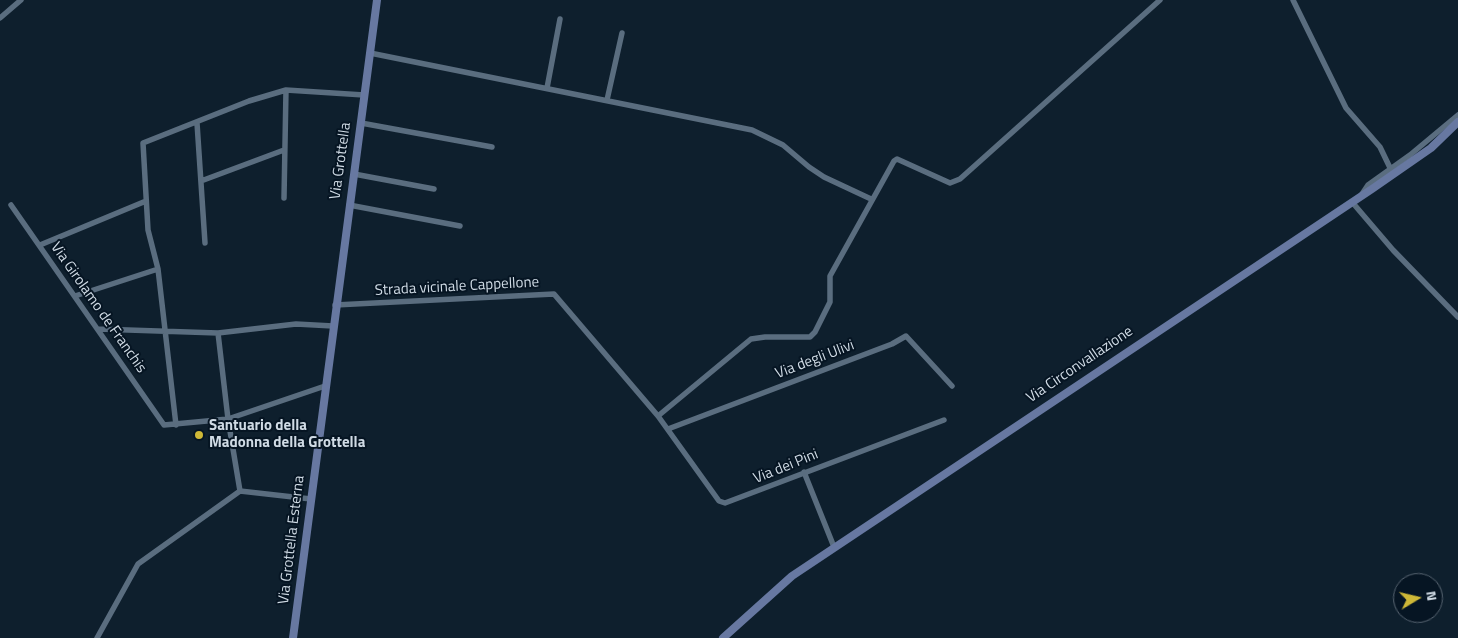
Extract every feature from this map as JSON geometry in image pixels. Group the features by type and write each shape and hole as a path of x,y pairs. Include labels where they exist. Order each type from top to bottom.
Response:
{"main road":[{"name":"Via Grottella","path":"333,326 377,0"},
{"name":"Via Circonvallazione","path":"723,638 792,576 1361,196 1392,172 1431,148 1458,122"},
{"name":"Via Grottella Esterna","path":"293,638 333,326"}],"street":[{"path":"0,18 21,0"},
{"path":"658,416 751,339 765,337 810,337 830,302 830,276 886,172 896,159 950,183 960,179 1160,0"},
{"path":"1292,0 1346,108 1380,146 1392,172 1458,115"},
{"path":"546,88 560,18"},
{"path":"607,100 622,33"},
{"path":"370,53 752,130 783,144 809,167 824,177 871,200"},
{"path":"284,198 286,90"},
{"path":"325,386 228,419 176,425 158,269 148,230 143,143 249,101 286,90 364,95"},
{"path":"197,123 205,243"},
{"path":"361,123 492,147"},
{"path":"201,181 284,150"},
{"path":"354,174 434,189"},
{"path":"40,245 146,201"},
{"path":"1352,202 1393,250 1458,317"},
{"name":"Via Girolamo de Franchis","path":"11,205 164,425 176,425"},
{"path":"349,205 460,226"},
{"path":"74,296 158,269"},
{"name":"Strada vicinale Cappellone","path":"335,305 554,294 668,429"},
{"path":"98,329 218,333 296,324 333,326"},
{"path":"218,333 228,419 240,491"},
{"name":"Via degli Ulivi","path":"668,429 892,344 906,336 952,386"},
{"name":"Via dei Pini","path":"668,429 719,501 725,503 944,420"},
{"path":"804,472 834,547"},
{"path":"97,638 138,564 240,491 311,499"}],"place":[{"name":"Santuario della Madonna della Grottella","path":"199,435"}]}
